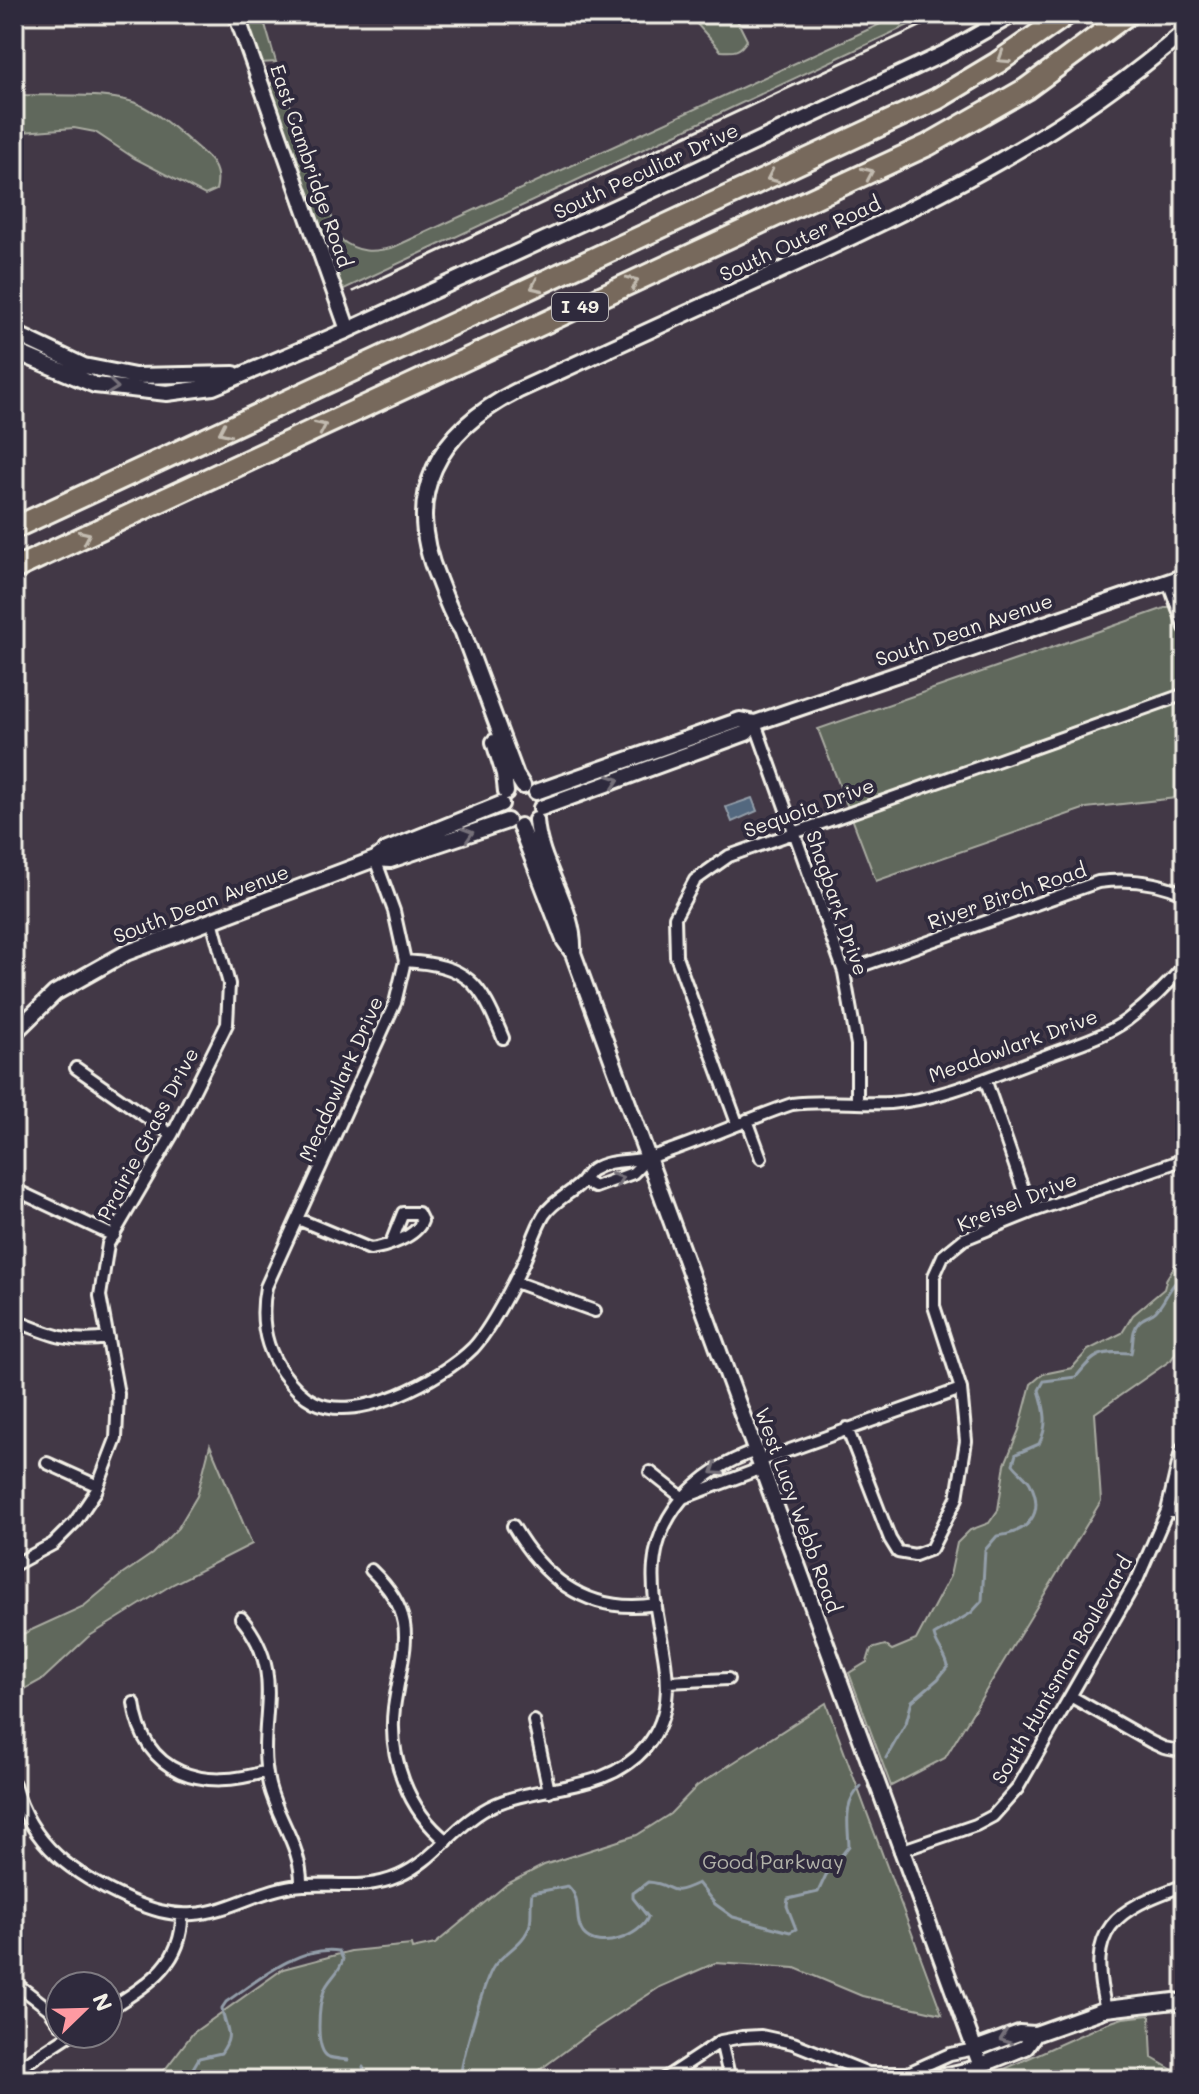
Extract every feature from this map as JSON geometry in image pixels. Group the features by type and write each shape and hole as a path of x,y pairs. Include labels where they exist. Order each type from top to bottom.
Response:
{"highway":[{"name":"I 49","path":"14,528 925,106 997,63 1067,14"},
{"name":"I 49","path":"14,569 928,145 1026,89 1128,14"}],"street":[{"name":"East Cambridge Road","path":"236,14 348,330"},
{"name":"South Peculiar Drive","path":"14,351 95,385 167,393 213,387 348,330 959,46 1014,14"},
{"name":"South Outer Road","path":"455,620 427,555 423,506 432,472 459,430 497,401 951,190 1067,121 1185,31"},
{"path":"14,333 84,366 135,376 201,377 250,373"},
{"name":"South Dean Avenue","path":"538,814 746,733 755,723 1185,576"},
{"path":"1168,581 1185,628"},
{"path":"455,620 462,630 516,775 529,789 538,814 514,823 503,815 504,774 455,631 455,620"},
{"name":"Sequoia Drive","path":"761,1158 742,1122 676,956 675,917 695,880 729,856 793,831 1185,694"},
{"name":"South Dean Avenue","path":"529,789 740,720 755,723"},
{"name":"Shagbark Drive","path":"755,723 844,972 857,1045 857,1101"},
{"path":"504,798 513,787 529,789"},
{"name":"South Dean Avenue","path":"14,1033 55,993 126,953 375,859 387,850 504,798"},
{"name":"West Lucy Webb Road","path":"538,814 543,852 574,937 573,953"},
{"name":"South Dean Avenue","path":"375,859 390,860 514,823"},
{"name":"West Lucy Webb Road","path":"514,823 564,940 573,953 983,2073"},
{"name":"Meadowlark Drive","path":"375,859 394,911 405,961 395,1003 266,1287 263,1304 263,1328 268,1349 294,1386 314,1402 348,1408 371,1405 422,1383 452,1365 475,1346 515,1282 543,1217 583,1181 589,1171 613,1161 648,1158 792,1104 814,1100 889,1103 914,1100 985,1079 1102,1034 1126,1021 1168,985 1185,965"},
{"name":"River Birch Road","path":"844,972 1098,882 1124,879 1146,882 1185,894"},
{"name":"Prairie Grass Drive","path":"14,1565 53,1544 75,1522 98,1486 116,1439 118,1394 100,1296 108,1244 172,1135 227,1024 229,984 212,920"},
{"path":"405,961 450,967 468,978 486,998 503,1038"},
{"path":"76,1068 172,1135"},
{"path":"985,1079 1031,1212"},
{"path":"583,1181 595,1187 633,1173 648,1158"},
{"name":"Kreisel Drive","path":"847,1428 890,1539 898,1552 915,1555 931,1549 957,1498 966,1441 961,1389 934,1306 934,1276 943,1256 964,1239 1031,1212 1185,1159"},
{"path":"18,1191 114,1236"},
{"path":"298,1219 370,1249 391,1243"},
{"path":"515,1282 595,1311"},
{"path":"14,1320 63,1340 108,1338"},
{"path":"14,1784 20,1803 40,1836 74,1871 143,1907 182,1915 213,1912 273,1890 301,1885 349,1887 383,1882 413,1869 483,1810 515,1798 585,1783 606,1775 636,1757 646,1747 662,1720 667,1682 652,1574 656,1545 669,1515 712,1472 759,1460 961,1389"},
{"name":"South Huntsman Boulevard","path":"900,1851 976,1825 993,1816 1017,1789 1138,1578 1167,1511 1185,1444"},
{"path":"683,1498 759,1460"},
{"path":"47,1463 98,1486"},
{"path":"650,1472 683,1498"},
{"path":"1167,1511 1185,1514"},
{"path":"513,1526 535,1559 554,1578 576,1593 610,1605 656,1604"},
{"path":"371,1570 390,1591 405,1630 405,1660 393,1723 397,1759 409,1791 426,1820 447,1841"},
{"path":"241,1618 257,1641 268,1673 266,1771 276,1807 297,1850 301,1885"},
{"path":"667,1682 728,1679"},
{"path":"1072,1697 1151,1742 1185,1752"},
{"path":"134,1703 135,1716 146,1742 162,1760 176,1769 214,1780 244,1778 266,1771"},
{"path":"534,1721 549,1791"},
{"path":"1106,2009 1099,1982 1099,1954 1111,1925 1125,1910 1185,1885"},
{"path":"124,1999 152,1981 169,1964 180,1939 182,1915"},
{"path":"14,1982 44,2005"},
{"path":"909,2073 941,2057 1019,2033 1035,2034 1106,2009 1174,2001 1185,2005"},
{"path":"662,2080 721,2041 742,2037 777,2038 850,2067 886,2077 909,2073 935,2076 983,2073 1026,2047 1035,2034"},
{"path":"721,2041 730,2080"},
{"path":"14,2071 46,2050"}],"green space":[{"path":"242,14 262,14 276,62 259,63"},
{"path":"688,14 734,14 747,40 736,50 721,51"},
{"path":"902,14 932,14 342,290 268,84 281,81 340,239 359,249 379,250 394,247"},
{"path":"14,95 95,96 138,104 167,122 209,159 216,169 216,190 205,195 134,158 95,132 74,128 22,132 14,129"},
{"path":"1185,601 1185,797 1086,808 876,881 818,729"},
{"path":"1185,1250 1185,1338 1171,1360 1095,1413 1101,1501 945,1758 891,1786 849,1673 867,1662 871,1649 885,1645 892,1650 916,1640 950,1576 957,1543 970,1530 989,1523 998,1510 1005,1464 1019,1430 1031,1384 1043,1374 1072,1368 1088,1350 1122,1333 1133,1315 1164,1289 1167,1278"},
{"path":"210,1445 252,1544 173,1584 88,1637 43,1679 14,1695 14,1638 84,1606 152,1554 178,1528 197,1496"},
{"name":"Good Parkway","path":"826,1703 942,2014 862,1996 795,1968 715,1963 660,1987 595,2029 526,2080 157,2080 193,2033 283,1969 351,1951 411,1945 412,1949 435,1944 507,1884 544,1865 637,1835 670,1814 697,1786"},
{"path":"1150,2015 1152,2058 1185,2077 1185,2080 1096,2080 1055,2072 1000,2071 1105,2024"}],"water":[{"path":"752,798 757,811 732,822 726,807"}],"waterway":[{"path":"886,1758 906,1723 912,1701 948,1666 934,1635 971,1613 982,1601 985,1550 997,1536 1025,1526 1034,1513 1036,1504 1030,1483 1013,1464 1016,1454 1039,1444 1042,1437 1045,1417 1039,1390 1044,1381 1076,1377 1099,1355 1131,1353 1136,1325 1156,1311 1176,1282 1185,1276"},
{"path":"1173,1286 1185,1281"},
{"path":"460,2080 490,1974 527,1931 531,1920 532,1893 568,1886 577,1903 580,1928 590,1939 598,1941 618,1939 644,1924 648,1917 633,1898 633,1893 648,1882 675,1890 698,1883 715,1904 733,1917 790,1932 796,1929 787,1906 788,1899 818,1892 826,1875 849,1846 849,1807 861,1786"},
{"path":"186,2080 199,2058 221,2053 225,2046 228,2035 222,2008 226,2002 280,1966 309,1953 324,1951 339,1951 343,1959 322,1998 319,2016 321,2046 329,2057 348,2060"},
{"path":"363,2067 368,2080"}],"railway":[{"path":"354,291 946,14"}]}
